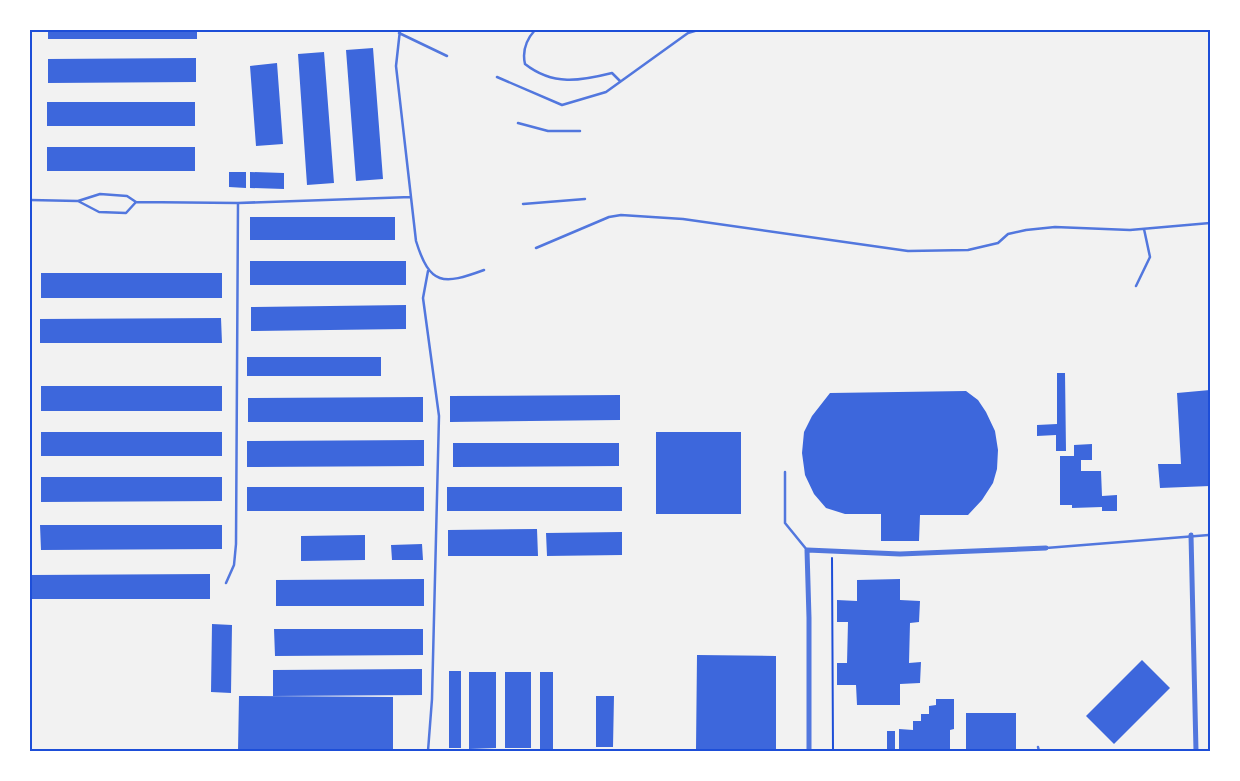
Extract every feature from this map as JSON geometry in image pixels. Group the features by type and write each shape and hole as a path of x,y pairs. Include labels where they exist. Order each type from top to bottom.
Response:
{"street":[{"path":"1191,535 1196,751"},
{"path":"809,751 807,550 900,554 1046,548"}],"lane":[{"path":"535,30 530,36 523,53 525,64 533,70 566,81 583,80 612,73 620,81"},
{"path":"498,77 562,105 606,92 688,33 698,30"},
{"path":"447,56 400,32 396,66 416,241 428,271 440,278 446,280 463,278 484,270"},
{"path":"518,123 548,131 580,131"},
{"path":"30,200 78,201 100,194 127,196 136,202 238,203 411,197"},
{"path":"523,204 585,199"},
{"path":"78,201 98,212 126,213 136,202"},
{"path":"226,583 234,565 236,544 238,203"},
{"path":"536,248 609,217 621,215 720,223 908,251 968,250 998,243 1008,234 1055,227 1086,230 1144,229 1210,223"},
{"path":"1136,286 1150,257 1144,229"},
{"path":"428,271 423,298 438,416 432,698 428,751"},
{"path":"785,472 785,523 807,550"},
{"path":"1046,548 1209,535"}],"path":[{"path":"832,551 833,751"}],"building":[{"path":"48,30 197,30 197,39 48,39"},
{"path":"373,48 383,179 356,181 346,50"},
{"path":"324,52 334,183 307,185 298,54"},
{"path":"196,58 196,82 48,83 48,59"},
{"path":"277,63 283,144 256,146 250,66"},
{"path":"47,102 195,102 195,126 47,126"},
{"path":"47,147 195,147 195,171 47,171"},
{"path":"229,172 246,172 246,188 229,187"},
{"path":"250,172 284,173 284,189 250,188"},
{"path":"250,217 395,217 395,240 250,240"},
{"path":"250,261 406,261 406,285 250,285"},
{"path":"41,273 222,273 222,298 41,298"},
{"path":"406,305 406,329 251,331 251,307"},
{"path":"221,318 222,343 40,343 40,319"},
{"path":"247,357 381,357 381,376 247,376"},
{"path":"1057,373 1065,373 1066,451 1056,451 1056,435 1037,436 1037,425 1057,424"},
{"path":"41,386 222,386 222,411 41,411"},
{"path":"1210,390 1210,486 1160,488 1158,464 1181,464 1177,393"},
{"path":"966,391 978,400 986,412 995,431 998,450 997,469 993,483 982,500 968,515 920,515 919,541 881,541 881,514 845,514 826,508 814,494 805,475 802,453 804,432 812,416 830,393"},
{"path":"620,395 620,420 450,422 450,396"},
{"path":"423,397 423,422 248,422 248,398"},
{"path":"41,432 222,432 222,456 41,456"},
{"path":"656,432 741,432 741,514 656,514"},
{"path":"424,440 424,466 247,467 247,441"},
{"path":"453,443 619,443 619,466 453,467"},
{"path":"1092,444 1092,460 1081,460 1081,471 1101,471 1102,496 1117,495 1117,511 1102,511 1102,507 1072,508 1072,505 1060,505 1060,456 1074,456 1074,445"},
{"path":"41,477 222,477 222,501 41,502"},
{"path":"247,487 424,487 424,511 247,511"},
{"path":"447,487 622,487 622,511 447,511"},
{"path":"40,525 222,525 222,549 41,550"},
{"path":"537,529 538,556 448,556 448,530"},
{"path":"622,532 622,555 547,556 546,533"},
{"path":"365,535 365,560 301,561 301,536"},
{"path":"422,544 423,560 392,560 391,545"},
{"path":"210,574 210,599 30,599 30,575"},
{"path":"424,579 424,606 276,606 276,580"},
{"path":"900,579 900,600 920,601 919,622 910,623 909,663 921,662 920,683 900,684 900,705 857,705 856,685 837,685 837,663 847,663 848,622 837,622 837,600 857,601 857,580"},
{"path":"212,624 232,625 231,693 211,692"},
{"path":"274,629 423,629 423,655 275,656"},
{"path":"697,655 776,656 776,749 696,749"},
{"path":"1142,660 1170,688 1114,744 1086,716"},
{"path":"422,669 422,695 273,696 273,670"},
{"path":"449,671 461,671 461,748 449,748"},
{"path":"469,672 496,672 496,748 469,749"},
{"path":"505,672 531,672 531,748 505,748"},
{"path":"540,672 553,672 553,749 540,749"},
{"path":"239,696 393,697 393,751 238,751"},
{"path":"596,696 614,696 613,747 596,747"},
{"path":"936,699 954,699 954,729 950,730 950,750 899,750 899,729 913,730 913,721 921,721 921,714 929,714 929,706 936,705"},
{"path":"966,713 1016,713 1016,749 966,750"},
{"path":"887,731 895,731 895,750 887,750"}]}
